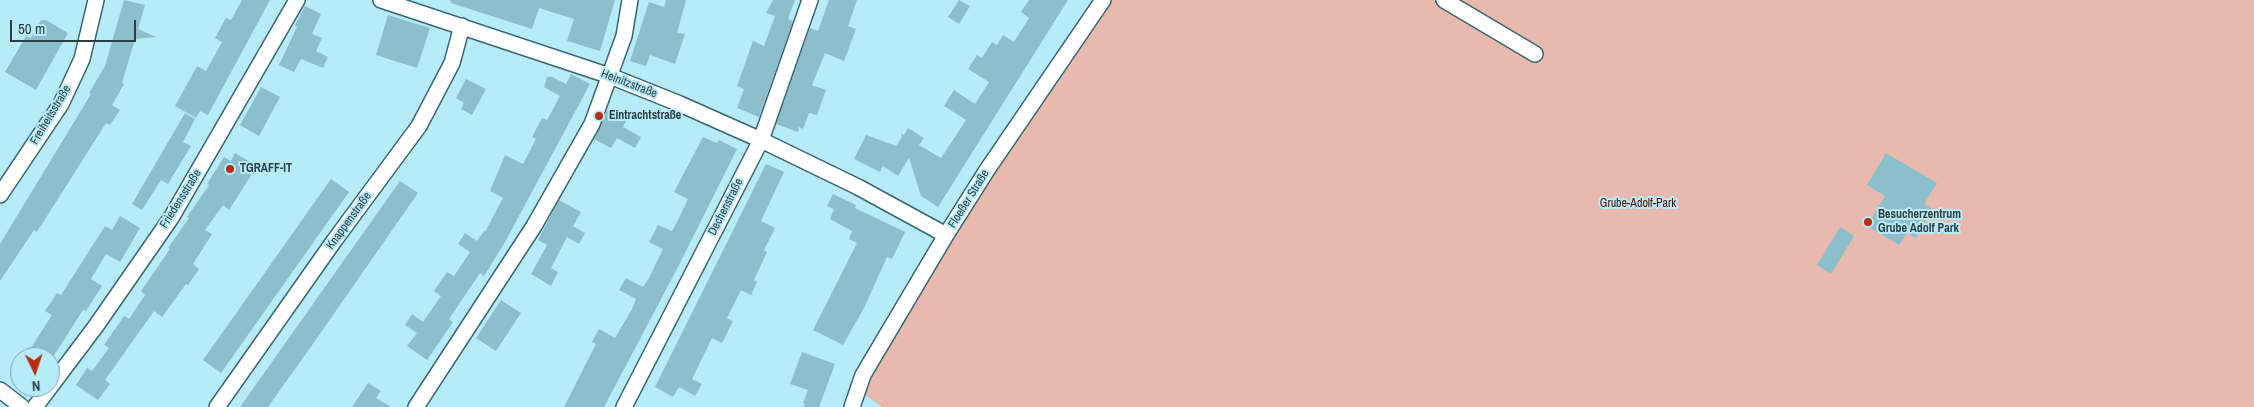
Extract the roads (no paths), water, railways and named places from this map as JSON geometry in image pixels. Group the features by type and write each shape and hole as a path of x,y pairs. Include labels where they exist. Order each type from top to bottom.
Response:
{"street":[{"name":"Freiheitsstraße","path":"0,195 61,104 82,58 96,0"},
{"name":"Friedensstraße","path":"60,374 96,326 171,218 297,0"},
{"name":"Heinitzstraße","path":"381,0 610,76 761,140 893,205 946,236"},
{"path":"416,407 534,226 592,124 624,36 630,0"},
{"name":"Dechenstraße","path":"624,407 761,140 810,0"},
{"name":"Floeßer Straße","path":"852,407 863,375 946,236 987,170 1103,0"},
{"path":"1444,0 1535,54"},
{"name":"Knappenstraße","path":"218,407 328,249 419,126 452,63 462,26"},
{"path":"0,390 22,407"}],"place":[{"name":"Eintrachtstraße","path":"599,116"},
{"name":"TGRAFF-IT","path":"230,169"},
{"name":"Besucherzentrum Grube Adolf Park","path":"1868,222"}],"park label":[{"name":"Grube-Adolf-Park","path":"1638,204"}]}
